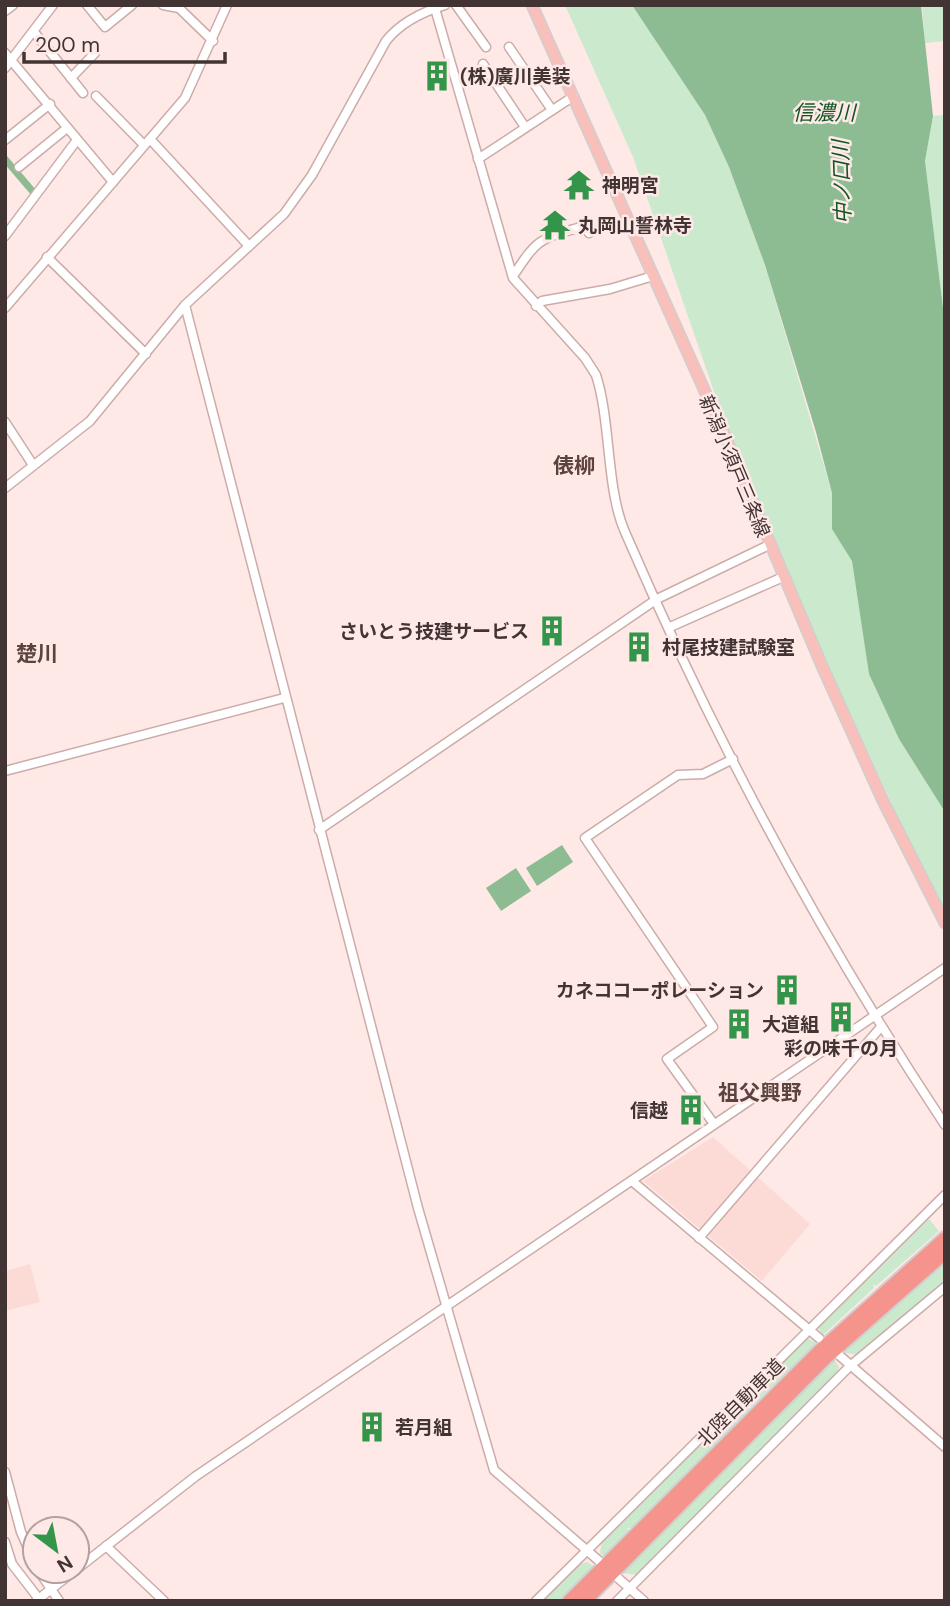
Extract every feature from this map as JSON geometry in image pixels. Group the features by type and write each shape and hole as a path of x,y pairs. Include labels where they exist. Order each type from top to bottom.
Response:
{"highway":[{"name":"北陸自動車道","path":"585,1601 827,1358 937,1254 945,1238"},
{"name":"北陸自動車道","path":"569,1601 819,1351 937,1254"}],"main road":[{"name":"新潟小須戸三条線","path":"532,5 883,801 945,923"}],"street":[{"path":"5,11 13,5"},
{"path":"5,68 8,56 34,32 53,5"},
{"path":"87,5 112,35"},
{"path":"105,27 132,5"},
{"path":"163,5 179,8 213,41"},
{"path":"8,304 185,98 227,5"},
{"path":"456,5 486,47"},
{"path":"5,488 90,421 185,305 295,200 386,41 395,29 438,6 478,159 513,276 536,306 585,358 596,375 621,522 733,759 797,881 880,1028 945,1125"},
{"path":"34,32 83,93"},
{"path":"509,47 552,110"},
{"path":"71,78 95,53"},
{"path":"8,56 113,181"},
{"path":"483,64 525,127"},
{"path":"96,96 147,142 249,246"},
{"path":"478,159 574,96"},
{"path":"5,140 50,104"},
{"path":"19,167 67,128"},
{"path":"5,236 77,140"},
{"path":"513,276 533,245 544,238 584,226 589,233"},
{"path":"47,257 146,354"},
{"path":"536,306 542,302 653,276"},
{"path":"5,293 8,304"},
{"path":"185,305 284,698 444,1306 494,1470 598,1560"},
{"path":"5,422 33,465"},
{"path":"319,830 656,599 769,545"},
{"path":"670,627 783,577"},
{"path":"5,771 284,698"},
{"path":"714,1124 667,1059 713,1027 585,838 678,775 703,774 733,759"},
{"path":"91,1558 196,1476 873,1014 945,968"},
{"path":"699,1238 880,1028"},
{"path":"632,1181 819,1338"},
{"path":"536,1601 945,1195"},
{"path":"617,1601 850,1366 945,1287"},
{"path":"841,1356 945,1447"},
{"path":"5,1472 21,1532"},
{"path":"5,1542 9,1565 38,1600 56,1585"},
{"path":"106,1546 164,1601"},
{"path":"618,1578 644,1601"},
{"path":"48,1585 59,1601"}],"shaded area":[{"path":"565,5 632,5 705,115 729,167 765,265 832,493 832,526 852,560 869,674 899,739 945,812 945,911 920,865 825,659 729,435 633,157"},
{"path":"922,5 945,5 945,41 925,43"},
{"path":"945,115 945,324 925,161 933,116"},
{"path":"713,1137 810,1224 762,1281 643,1181"},
{"path":"929,1219 939,1231 876,1286 873,1284 874,1288 823,1335 817,1326"},
{"path":"945,1261 945,1281 857,1355 841,1352"},
{"path":"30,1264 40,1302 5,1311 5,1271"},
{"path":"806,1337 816,1343 751,1407 749,1405 749,1410 632,1528 627,1528 629,1531 604,1556 600,1553 602,1540"},
{"path":"834,1360 839,1367 837,1374 638,1575 622,1573"},
{"path":"587,1562 594,1566 560,1601 542,1601 579,1564"}],"water":[{"name":"信濃川","path":"632,5 921,5 933,116 925,161 945,324 945,812 899,739 869,674 852,561 832,529 832,493 816,432 765,265 729,167 705,115"},
{"path":"562,845 573,862 537,886 526,868"},
{"path":"516,868 531,891 501,911 486,888"}],"waterway":[{"path":"5,159 34,193"}],"place":[{"name":"(株)廣川美装","path":"437,76"},
{"name":"神明宮","path":"579,185"},
{"name":"丸岡山誓林寺","path":"555,225"},
{"name":"さいとう技建サービス","path":"552,631"},
{"name":"村尾技建試験室","path":"639,647"},
{"name":"カネココーポレーション","path":"787,990"},
{"name":"彩の味千の月","path":"841,1017"},
{"name":"大道組","path":"739,1024"},
{"name":"信越","path":"691,1110"},
{"name":"若月組","path":"372,1427"}],"district":[{"name":"俵柳","path":"574,466"},
{"name":"楚川","path":"37,654"},
{"name":"祖父興野","path":"760,1093"}],"water label":[{"name":"中ノ口川","path":"842,182"}]}
